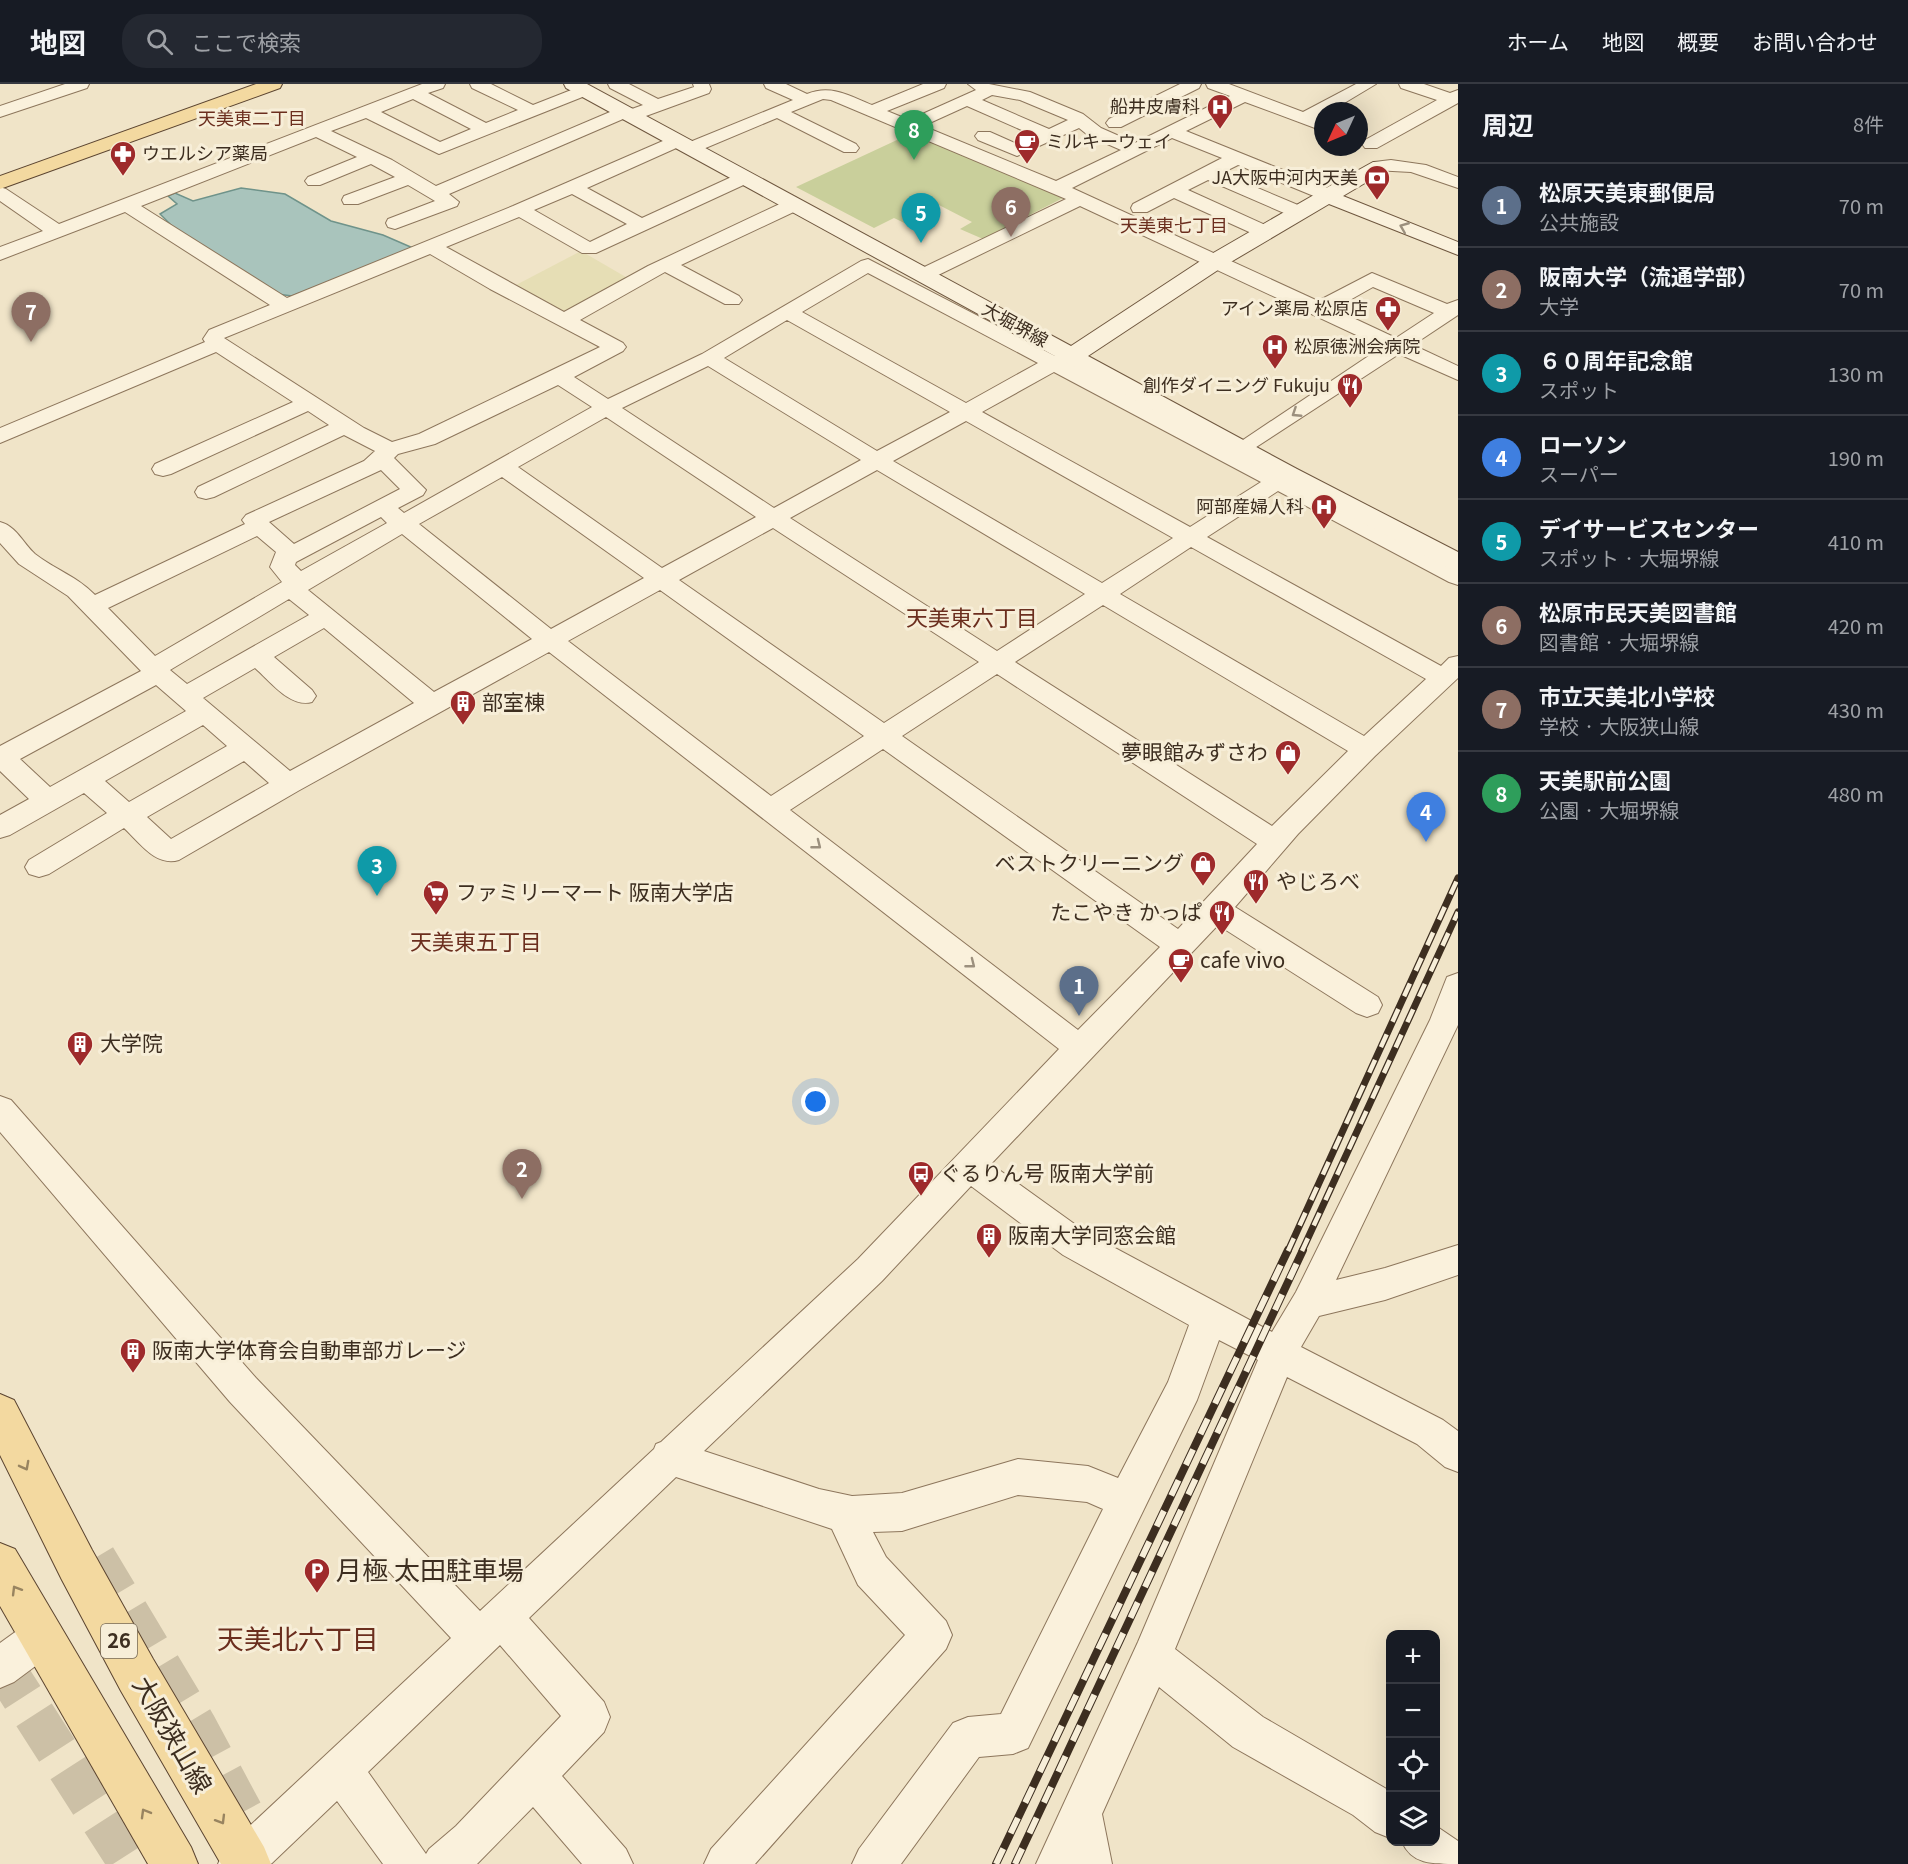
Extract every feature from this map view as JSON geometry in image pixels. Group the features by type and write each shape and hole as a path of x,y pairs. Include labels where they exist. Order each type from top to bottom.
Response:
{"main road":[{"path":"0,171 245,84"},
{"path":"0,183 273,84"},
{"name":"大堀堺線","path":"578,87 923,275 1063,360 1241,449 1282,478 1458,562"},
{"path":"1063,360 1211,245 1235,249 1384,159"},
{"path":"1327,195 1458,249"},
{"name":"大阪狭山線","path":"0,1413 20,1456 132,1665 244,1862"},
{"path":"0,1564 174,1864"}],"street":[{"path":"0,112 81,84"},
{"path":"0,254 437,84"},
{"path":"478,84 532,111"},
{"path":"616,84 658,106"},
{"path":"435,193 626,115 703,89 701,84"},
{"path":"772,84 808,100"},
{"path":"874,110 938,84"},
{"path":"1115,123 1193,84"},
{"path":"1214,84 1314,123"},
{"path":"1304,119 1368,84"},
{"path":"1407,84 1455,97"},
{"path":"366,111 438,149 532,111 578,87"},
{"path":"909,126 967,100 983,87 1024,96 1081,121 1095,132 1159,157 1117,178"},
{"path":"285,558 415,490 386,454 218,344 213,339 216,334 572,187 808,100 821,94 823,89 1080,199 1211,245"},
{"path":"414,93 485,129"},
{"path":"1057,188 1244,96"},
{"path":"1368,140 1455,97"},
{"path":"967,100 1050,136"},
{"path":"777,112 850,148"},
{"path":"966,129 1017,151 1081,121"},
{"path":"315,130 371,157 450,202 395,223"},
{"path":"1173,132 1327,195"},
{"path":"1368,145 1384,159 1397,164 1414,166 1458,183"},
{"path":"314,181 371,157"},
{"path":"1140,208 1237,158"},
{"path":"1207,173 1298,212"},
{"path":"351,200 409,178"},
{"path":"520,210 589,249 744,178"},
{"path":"1075,180 1140,208 1211,245 1319,309 1458,374"},
{"path":"572,187 642,225"},
{"path":"1174,190 1265,231"},
{"path":"0,193 58,231"},
{"path":"923,275 1080,199"},
{"path":"126,204 284,305"},
{"path":"563,321 666,265 794,205"},
{"path":"431,246 563,321 616,347 427,439 386,454 372,466 254,520 288,551 282,567 292,575 297,593 433,705"},
{"path":"666,265 732,300"},
{"path":"48,801 2,757 155,671 295,585 606,408 709,358 868,265 1063,360 1282,478 1458,577"},
{"path":"1319,309 1372,279 1453,309"},
{"path":"1241,449 1453,309"},
{"path":"244,1862 489,1627 870,1270 970,1167 1080,1048 1216,909 1274,841 1366,749 1450,670 1191,537 788,312"},
{"path":"0,436 218,344"},
{"path":"709,358 879,462 1366,749"},
{"path":"87,780 169,853 288,784 1063,360"},
{"path":"559,376 775,519 1274,841"},
{"path":"163,469 309,403"},
{"path":"206,492 345,426"},
{"path":"504,468 1180,946"},
{"path":"771,809 1282,478"},
{"path":"382,507 551,641 1080,1048"},
{"path":"92,606 260,526"},
{"path":"0,529 27,559 77,591 155,671 288,784"},
{"path":"0,828 87,780 194,705 257,656 326,616"},
{"path":"257,656 303,696"},
{"path":"39,867 118,819 246,748"},
{"path":"1216,909 1367,1005"},
{"path":"1058,1864 1152,1656 1279,1353 1308,1303 1451,1026 1458,985"},
{"path":"0,1108 243,1390 489,1627 589,1717 471,1841 444,1864"},
{"path":"970,1167 1075,1244 1209,1318 1279,1353 1308,1371 1430,1432 1458,1454"},
{"path":"1308,1303 1385,1284 1458,1260"},
{"path":"874,1864 968,1738 1013,1733 1184,1388 1209,1318"},
{"path":"669,1457 819,1508 844,1514 902,1512 1018,1477 1088,1484 1127,1500"},
{"path":"726,1864 932,1635 872,1571 844,1514"},
{"path":"0,1668 43,1635"},
{"path":"1152,1656 1248,1731 1368,1800 1386,1814"},
{"path":"340,1769 410,1864"},
{"path":"534,1776 611,1864"},
{"path":"1081,1813 1090,1864"},
{"path":"1428,1846 1453,1864"}],"shaded area":[{"path":"581,251 631,280 568,313 516,285"}],"green space":[{"path":"912,133 1063,198 983,239 960,229 972,222 937,204 922,211 928,215 931,224 919,230 894,218 874,228 796,187"}],"water":[{"path":"241,188 285,194 331,221 383,235 413,248 292,296 277,294 175,229 160,214 177,204 168,196 175,193 193,201"}],"tunnel":[{"path":"95,1558 195,1725 246,1820"},
{"path":"0,1662 130,1864"}],"railway":[{"path":"1288,1251 1458,878"},
{"path":"1302,1251 1458,912"},
{"path":"996,1864 1288,1250"},
{"path":"1015,1864 1303,1250"}],"place":[{"name":"船井皮膚科","path":"1220,130"},
{"name":"天美駅前公園","path":"914,160"},
{"name":"ミルキーウェイ","path":"1027,165"},
{"name":"ウエルシア薬局","path":"123,177"},
{"name":"JA大阪中河内天美","path":"1377,201"},
{"name":"松原市民天美図書館","path":"1011,237"},
{"name":"デイサービスセンター","path":"921,243"},
{"name":"アイン薬局 松原店","path":"1388,332"},
{"name":"市立天美北小学校","path":"31,342"},
{"name":"松原徳洲会病院","path":"1275,370"},
{"name":"創作ダイニング Fukuju","path":"1350,409"},
{"name":"阿部産婦人科","path":"1324,530"},
{"name":"部室棟","path":"463,726"},
{"name":"夢眼館みずさわ","path":"1288,776"},
{"name":"ローソン","path":"1426,842"},
{"name":"ベストクリーニング","path":"1203,887"},
{"name":"６０周年記念館","path":"377,896"},
{"name":"やじろべ","path":"1256,905"},
{"name":"ファミリーマート 阪南大学店","path":"436,916"},
{"name":"たこやき かっぱ","path":"1222,936"},
{"name":"cafe vivo","path":"1181,984"},
{"name":"松原天美東郵便局","path":"1079,1016"},
{"name":"大学院","path":"80,1067"},
{"name":"ぐるりん号 阪南大学前","path":"921,1197"},
{"name":"阪南大学（流通学部）","path":"522,1199"},
{"name":"阪南大学同窓会館","path":"989,1259"},
{"name":"阪南大学体育会自動車部ガレージ","path":"133,1374"},
{"name":"月極 太田駐車場","path":"317,1594"}],"district":[{"name":"天美東二丁目","path":"252,119"},
{"name":"天美東七丁目","path":"1174,226"},
{"name":"天美東六丁目","path":"972,618"},
{"name":"天美東五丁目","path":"476,942"},
{"name":"天美北六丁目","path":"298,1640"}]}
